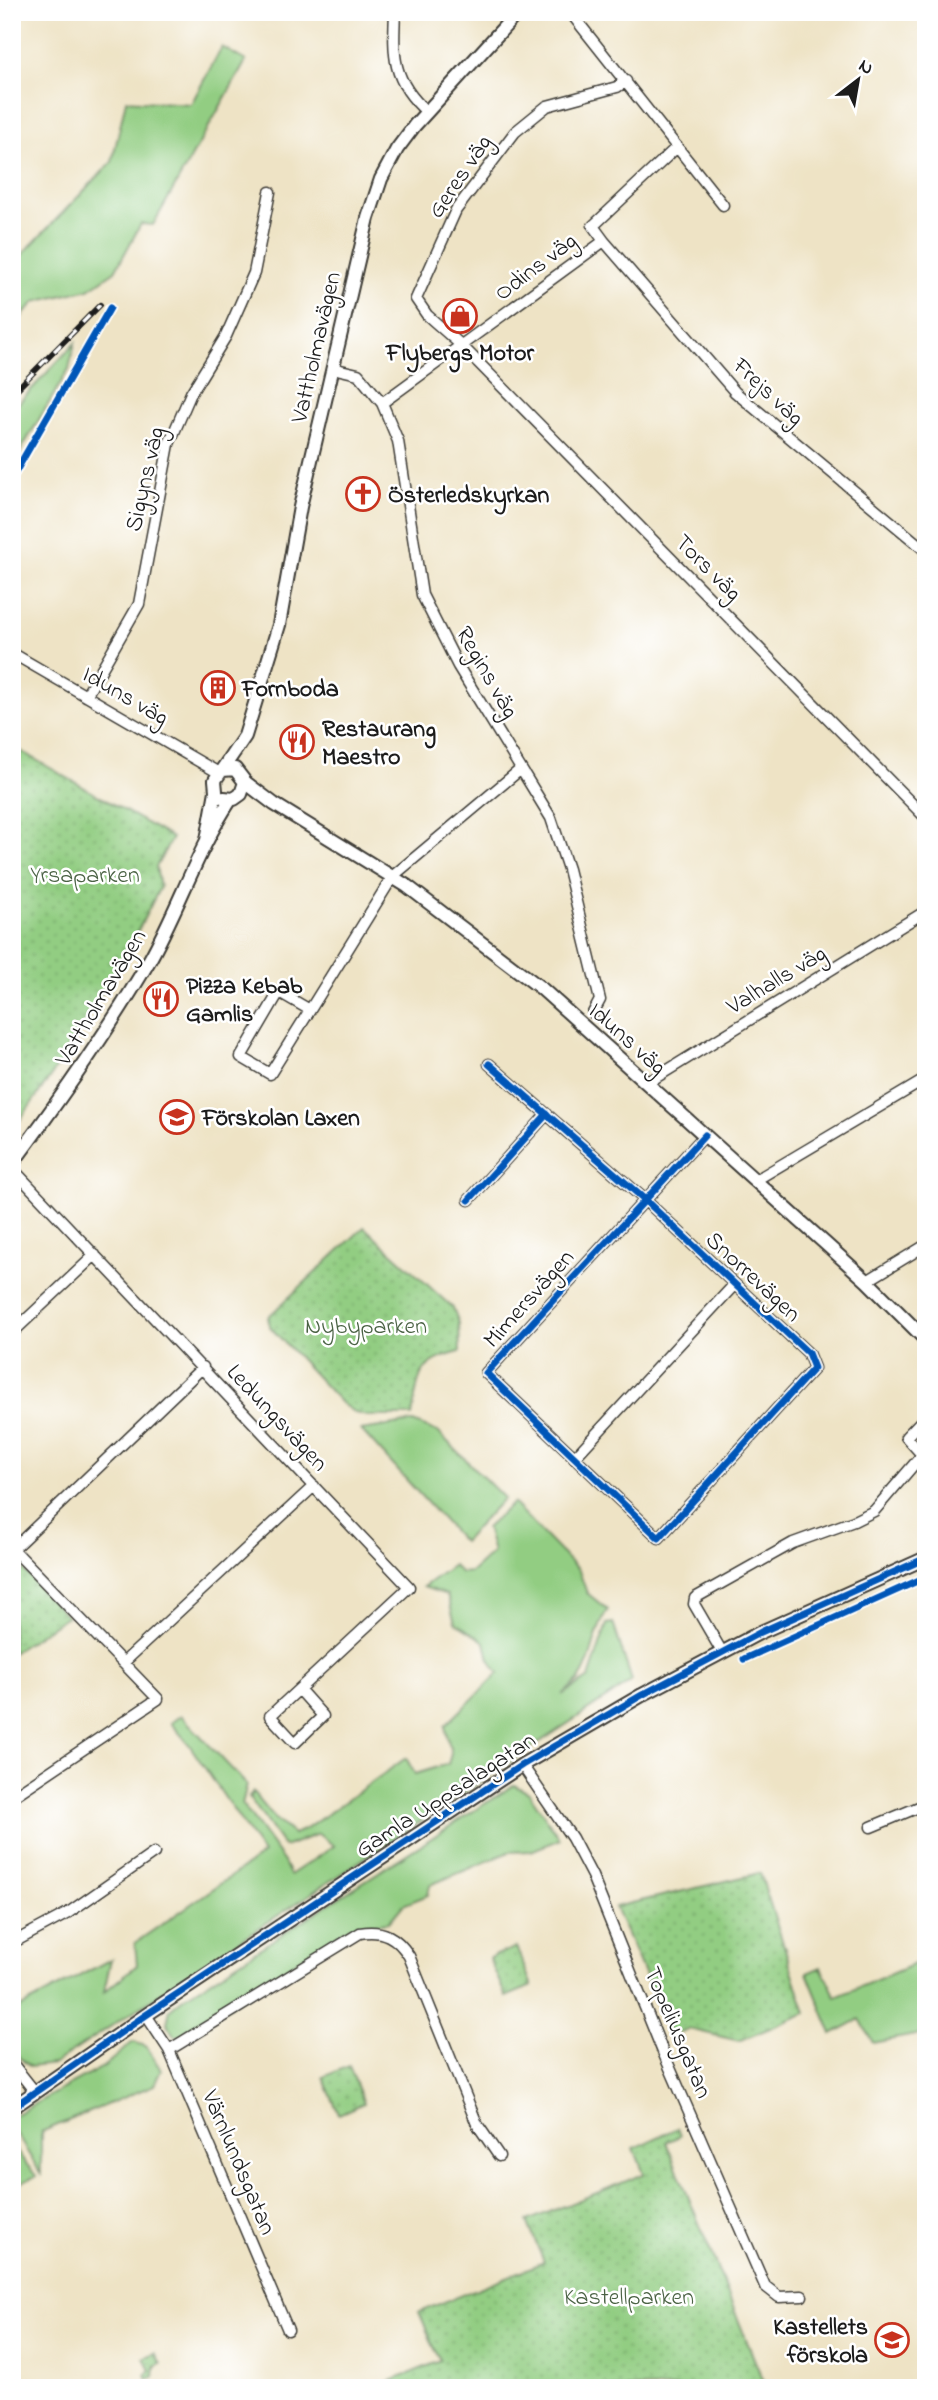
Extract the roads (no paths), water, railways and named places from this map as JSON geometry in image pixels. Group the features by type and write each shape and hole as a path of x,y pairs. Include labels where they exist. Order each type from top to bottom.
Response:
{"street":[{"path":"395,12 397,74 406,90 427,112"},
{"name":"Vattholmavägen","path":"243,778 245,736 279,625 300,507 332,368 368,218 382,179 397,149 427,112 518,12"},
{"path":"570,12 723,205"},
{"name":"Geres väg","path":"461,346 427,315 416,299 456,210 515,132 547,106 617,87 626,81"},
{"name":"Odins väg","path":"383,403 604,241 593,226 677,147"},
{"name":"Sigyns väg","path":"86,696 139,604 169,444 191,393 226,336 254,273 270,192"},
{"name":"Frejs väg","path":"604,241 734,393 926,551"},
{"name":"Tors väg","path":"461,346 926,818"},
{"name":"Regins väg","path":"332,368 358,374 383,403 398,440 422,596 458,666 551,818 568,869 600,1000 593,1013"},
{"name":"Iduns väg","path":"12,653 221,772"},
{"name":"Vattholmavägen","path":"221,772 245,736"},
{"path":"235,769 243,778 235,797 216,791 215,780 221,772 235,769"},
{"path":"310,1010 279,992 241,1057 270,1074 310,1010 393,876 521,769"},
{"name":"Iduns väg","path":"243,778 274,804 393,876 542,989 867,1281 926,1340"},
{"name":"Vattholmavägen","path":"207,840 216,791"},
{"name":"Vattholmavägen","path":"12,1166 76,1080 150,959 207,840 235,797"},
{"name":"Iduns väg","path":"235,797 274,804"},
{"name":"Valhalls väg","path":"647,1083 926,911"},
{"name":"Snorrevägen","path":"489,1064 644,1199 807,1353 814,1368 659,1538"},
{"path":"756,1180 926,1079"},
{"path":"469,1200 547,1114"},
{"name":"Mimersvägen","path":"659,1538 486,1373 705,1135"},
{"name":"Ledungsvägen","path":"12,1166 409,1587 299,1689 270,1716 295,1743 324,1716 299,1689"},
{"path":"867,1281 926,1245"},
{"path":"12,1333 95,1255"},
{"path":"574,1458 734,1285"},
{"path":"12,1797 158,1699 13,1548 203,1367"},
{"path":"722,1652 694,1604 695,1598 793,1543 874,1511 924,1457 906,1437 926,1416"},
{"path":"123,1663 314,1486"},
{"name":"Gamla Uppsalagatan","path":"12,2108 146,2015 522,1765 722,1652 842,1592 926,1558"},
{"name":"Topeliusgatan","path":"522,1765 566,1828 592,1876 663,2052 765,2286 779,2297 802,2296"},
{"path":"871,1827 926,1804"},
{"path":"12,1943 68,1913 154,1853"},
{"path":"169,2050 360,1933 373,1931 389,1934 401,1943 409,1956 477,2124 499,2157"},
{"name":"Värnlundsgatan","path":"146,2015 169,2050 288,2330"},
{"path":"12,2063 34,2092"}],"railway":[{"path":"12,394 100,305"}],"place":[{"name":"Flybergs Motor","path":"460,316"},
{"name":"Österledskyrkan","path":"363,494"},
{"name":"Fornboda","path":"218,688"},
{"name":"Restaurang Maestro","path":"297,742"},
{"name":"Pizza Kebab Gamlis","path":"161,999"},
{"name":"Förskolan Laxen","path":"177,1117"},
{"name":"Kastellets förskola","path":"892,2340"}],"park label":[{"name":"Yrsaparken","path":"85,874"},
{"name":"Nybyparken","path":"366,1325"},
{"name":"Kastellparken","path":"629,2296"}]}
